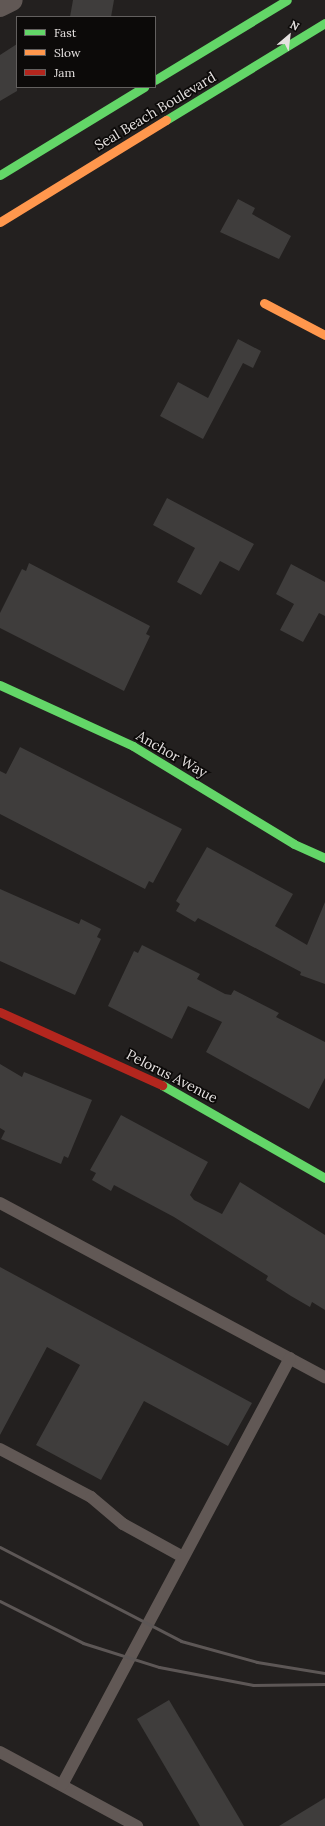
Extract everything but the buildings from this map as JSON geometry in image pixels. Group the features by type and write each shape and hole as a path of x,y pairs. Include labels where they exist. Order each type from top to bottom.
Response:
{"street":[{"path":"0,6 12,0"},
{"name":"Seal Beach Boulevard","path":"156,79 287,0"},
{"name":"Seal Beach Boulevard","path":"0,222 325,23"},
{"name":"Seal Beach Boulevard","path":"0,174 142,88"},
{"path":"264,303 325,335"},
{"name":"Anchor Way","path":"0,685 132,746 294,844 325,858"},
{"name":"Pelorus Avenue","path":"0,1012 177,1092 325,1178"}],"lane":[{"path":"0,1204 325,1377"},
{"path":"62,1785 290,1358"},
{"path":"0,1449 91,1497 123,1524 183,1557"},
{"path":"0,1752 137,1826"}],"railway":[{"path":"0,1547 181,1641 257,1662 325,1673"},
{"path":"0,1601 83,1643 159,1667 253,1685 325,1684"}],"traffic: fast":[{"path":"156,79 287,0"},
{"path":"166,120 325,23"},
{"path":"0,175 142,88"},
{"path":"0,685 133,746 294,844 325,858"},
{"path":"162,1085 325,1178"}],"traffic: slow":[{"path":"0,222 166,120"},
{"path":"264,303 325,335"}],"traffic: jam":[{"path":"0,1012 162,1085"}]}
